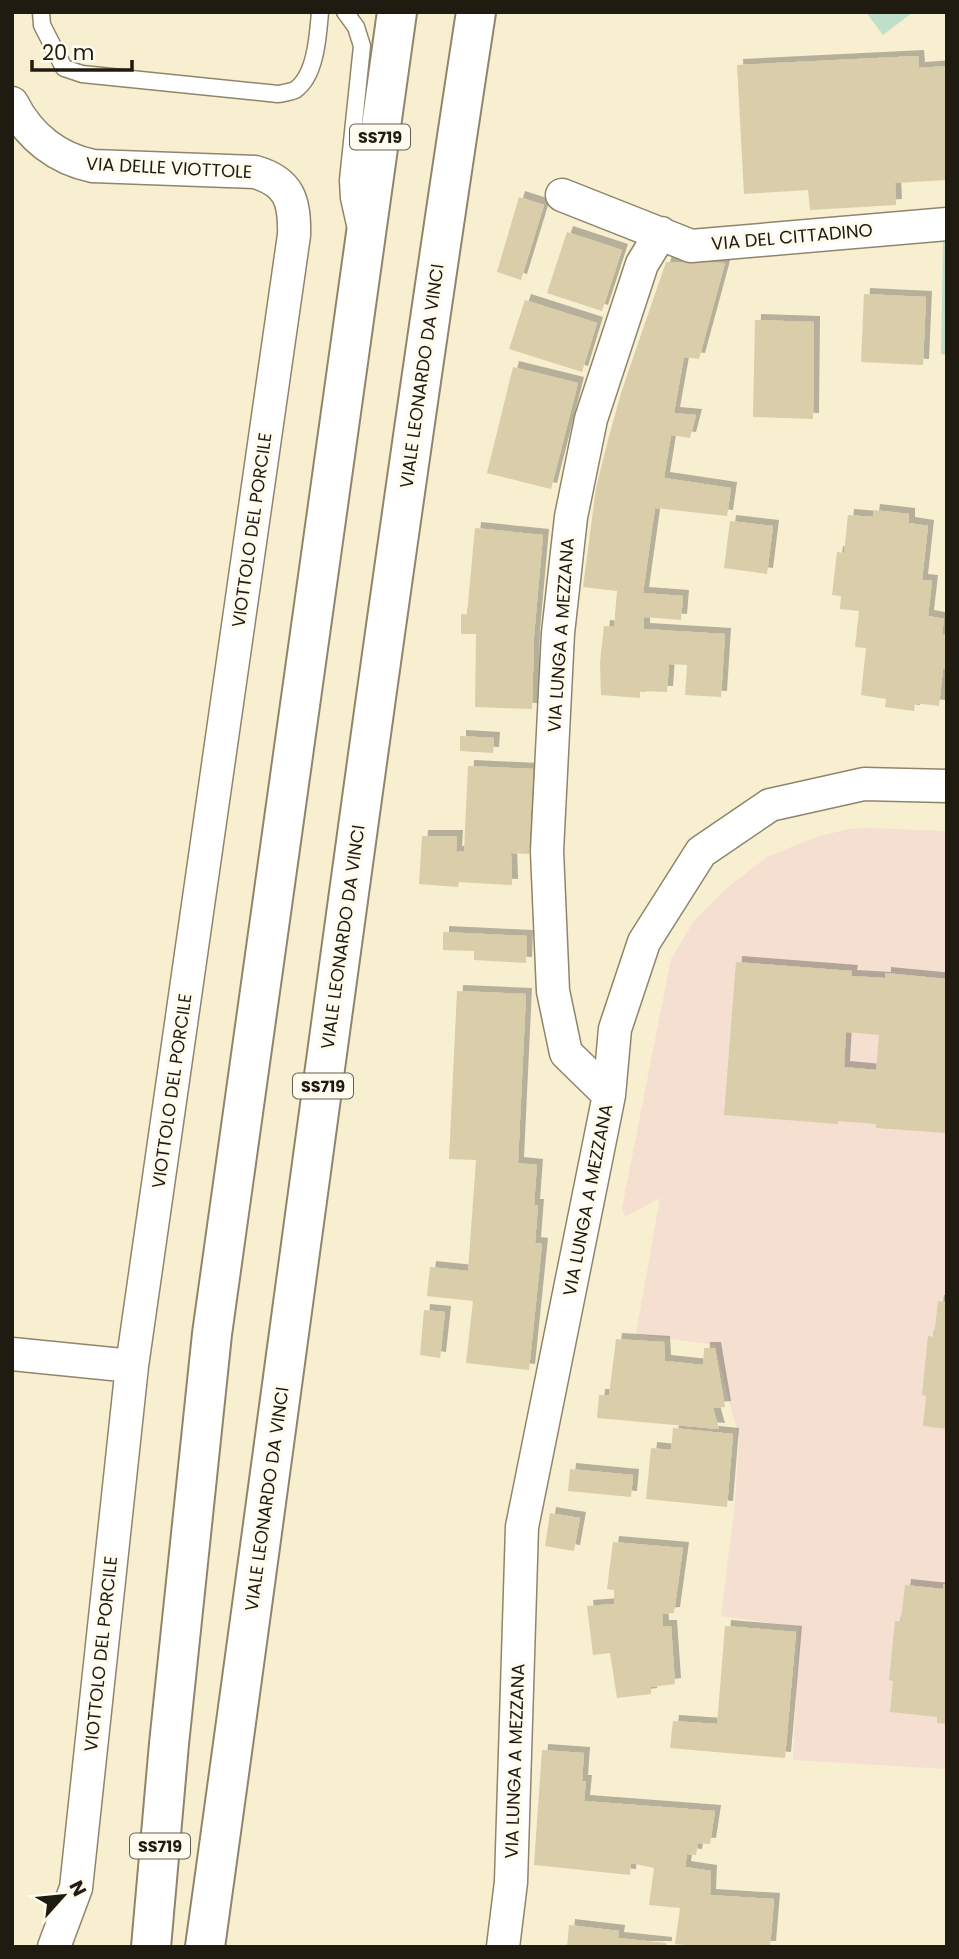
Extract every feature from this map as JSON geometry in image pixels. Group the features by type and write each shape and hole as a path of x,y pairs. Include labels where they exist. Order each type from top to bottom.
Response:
{"highway":[{"name":"SS719","path":"151,1947 169,1744 212,1334 397,12"},
{"name":"VIALE LEONARDO DA VINCI","path":"205,1947 338,976 445,213 476,12"}],"street":[{"path":"12,103 22,121 23,140"},
{"name":"VIA DELLE VIOTTOLE","path":"23,140 74,162 93,166 243,170 267,176 281,185 290,198 295,211 295,235"},
{"name":"VIA DEL CITTADINO","path":"562,195 691,246 947,224"},
{"name":"VIA LUNGA A MEZZANA","path":"503,1947 511,1882 522,1527 609,1095 566,1054 553,990 547,851 558,633 571,517 591,419 642,264 661,233"},
{"name":"VIOTTOLO DEL PORCILE","path":"54,1947 76,1888 132,1366 295,235"},
{"path":"609,1095 615,1029 644,942 701,852 770,805 864,784 947,786"},
{"path":"12,1354 132,1366"}],"lane":[{"path":"41,12 42,25 64,68 82,74 278,94 295,90 306,76 316,56 320,12"},
{"path":"345,12 356,27 362,46 348,180 349,198 363,261"}],"shaded area":[{"path":"849,829 947,831 947,1769 793,1760 799,1627 721,1616 735,1503 739,1439 715,1345 636,1334 660,1198 625,1217 622,1208 671,959 694,921 728,887 767,857 816,837"}],"green space":[{"path":"866,12 913,12 883,35"},
{"path":"943,241 947,241 947,355 941,354"}],"building":[{"path":"918,56 919,68 947,66 947,180 895,183 896,205 810,210 808,190 744,194 737,65"},
{"path":"519,197 544,205 521,280 497,272"},
{"path":"567,232 622,250 602,311 547,293"},
{"path":"666,262 725,263 699,359 684,357 674,413 696,415 690,438 671,435 664,478 731,488 727,516 655,508 643,593 683,596 681,620 644,617 644,629 725,634 721,697 685,695 687,665 669,664 667,692 640,691 640,698 601,695 600,662 604,626 614,627 617,591 583,587 596,488 608,440 621,393"},
{"path":"864,294 926,297 923,365 861,362"},
{"path":"525,300 597,323 582,372 509,349"},
{"path":"755,320 814,322 813,419 753,417"},
{"path":"513,367 578,383 551,489 487,473"},
{"path":"874,510 909,514 909,523 928,526 922,580 932,581 928,616 944,619 942,634 947,635 947,669 943,669 939,706 915,703 914,711 885,707 886,699 861,695 866,648 855,647 859,611 840,609 841,596 832,595 837,552 844,553 848,515 873,517"},
{"path":"730,521 773,526 767,574 724,568"},
{"path":"475,528 543,535 534,636 532,709 475,707 476,634 461,634 461,614 467,614"},
{"path":"460,736 494,738 493,753 460,751"},
{"path":"468,766 533,769 529,854 511,853 512,885 459,882 458,887 419,884 422,836 457,836 456,852 464,851"},
{"path":"443,932 527,936 526,963 474,960 474,951 443,950"},
{"path":"736,962 852,971 851,976 885,978 885,973 947,979 947,1133 876,1128 876,1124 838,1121 838,1124 724,1115","holes":["846,1032 879,1035 876,1070 844,1067"]},
{"path":"457,991 526,994 518,1163 537,1165 535,1243 542,1244 529,1370 466,1363 473,1301 427,1296 430,1267 468,1271 476,1160 449,1159"},
{"path":"938,1301 947,1302 947,1429 923,1426 926,1396 922,1395 928,1336 934,1337"},
{"path":"424,1310 445,1312 440,1358 420,1355"},
{"path":"616,1339 664,1342 665,1361 703,1365 704,1348 715,1348 725,1407 713,1408 719,1429 597,1418 599,1395 609,1395"},
{"path":"673,1428 733,1434 727,1507 646,1499 651,1448 671,1450"},
{"path":"570,1469 633,1475 631,1497 568,1491"},
{"path":"550,1513 580,1518 574,1551 545,1546"},
{"path":"613,1542 683,1548 674,1613 662,1614 663,1626 671,1626 675,1684 651,1687 651,1694 617,1698 610,1653 593,1655 587,1606 614,1604 614,1590 607,1589"},
{"path":"943,1584 947,1584 947,1724 937,1723 937,1717 890,1712 893,1681 889,1680 895,1621 901,1621 905,1585 943,1589"},
{"path":"725,1626 796,1632 785,1758 670,1748 673,1721 717,1724"},
{"path":"542,1750 584,1753 584,1801 715,1811 710,1844 698,1843 696,1855 687,1854 685,1867 711,1871 710,1895 774,1899 770,1947 675,1944 680,1908 649,1905 654,1868 631,1863 630,1875 534,1865"},
{"path":"569,1925 619,1931 618,1938 666,1943 666,1947 567,1947"}]}
